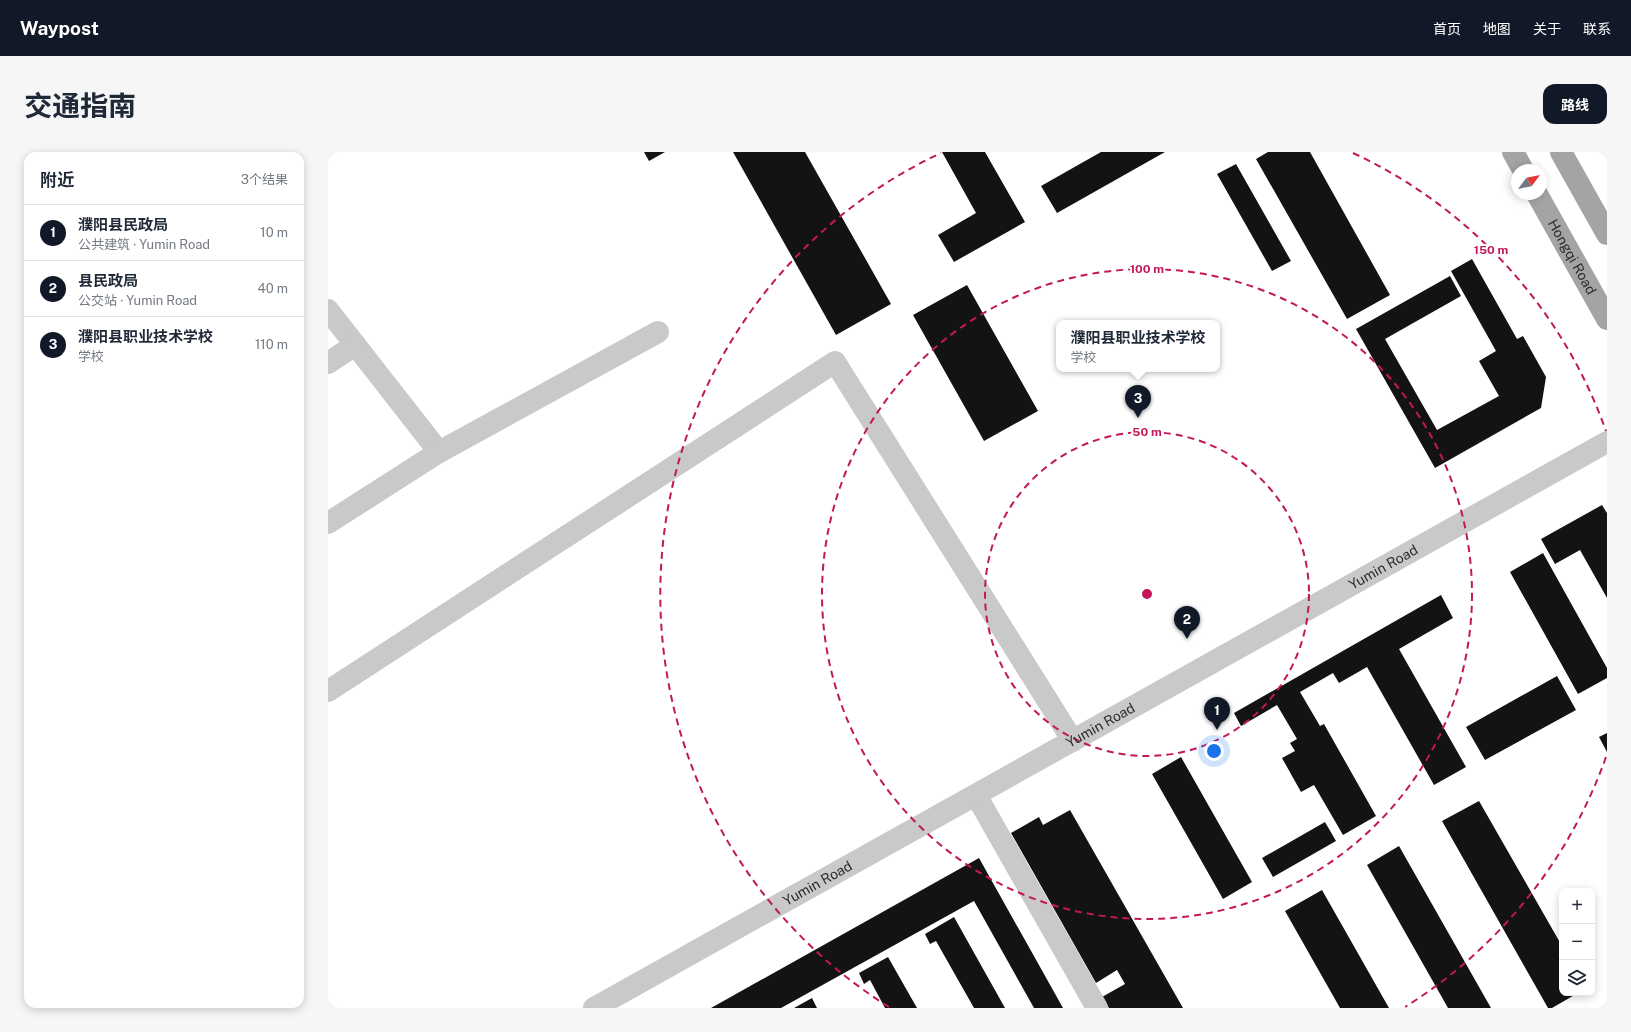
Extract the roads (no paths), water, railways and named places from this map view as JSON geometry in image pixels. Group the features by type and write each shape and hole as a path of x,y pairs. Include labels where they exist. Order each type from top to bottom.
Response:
{"main road":[{"path":"1513,152 1520,164"},
{"path":"1561,152 1607,234"},
{"name":"Hongqi Road","path":"1540,200 1607,319"}],"street":[{"path":"328,310 439,452"},
{"path":"328,523 439,452 658,332"},
{"path":"328,363 355,345"},
{"path":"328,691 835,362 1073,741"},
{"name":"Yumin Road","path":"594,1008 1607,442"},
{"path":"976,795 1097,1008"}],"place":[{"name":"濮阳县职业技术学校","path":"1138,418"},
{"name":"县民政局","path":"1187,639"},
{"name":"濮阳县民政局","path":"1217,730"}]}
